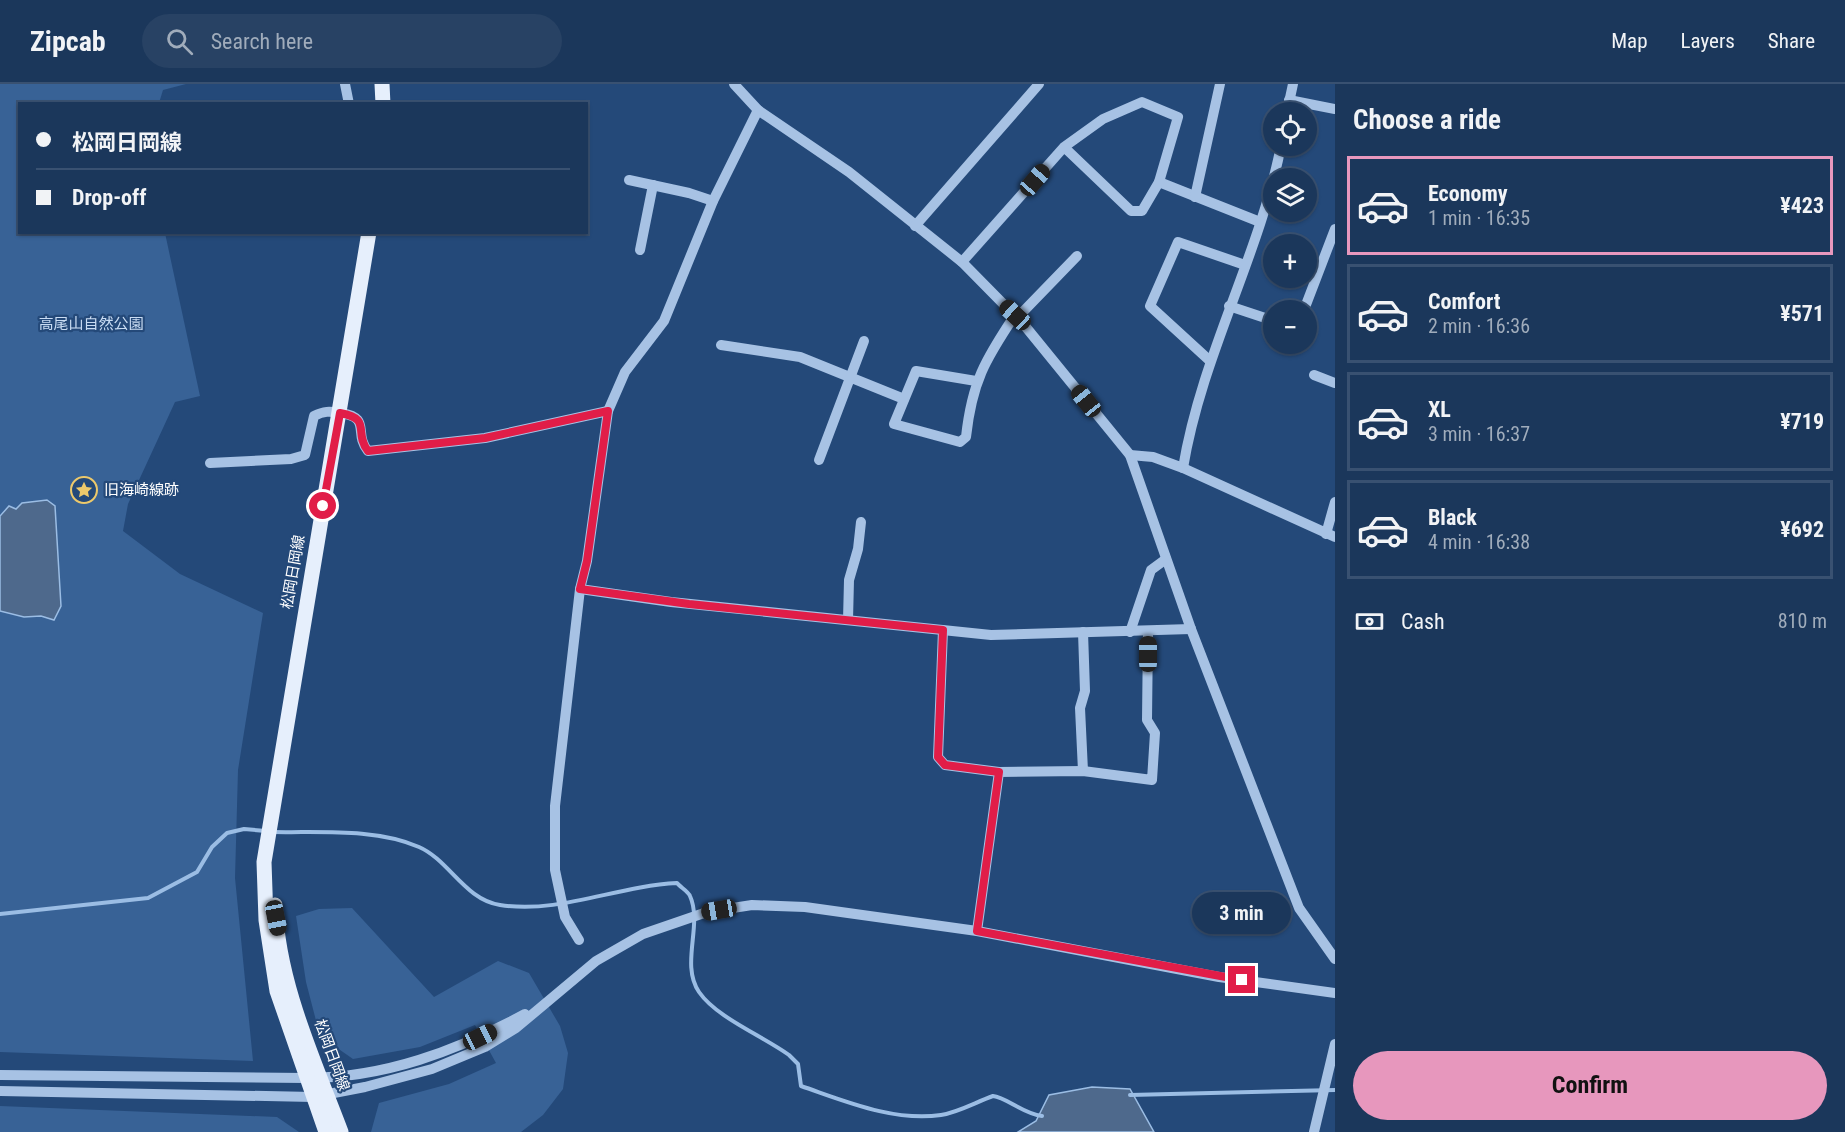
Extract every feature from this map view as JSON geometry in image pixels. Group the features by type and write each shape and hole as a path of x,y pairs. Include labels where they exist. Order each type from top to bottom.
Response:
{"main road":[{"path":"382,84 383,102"},
{"name":"松岡日岡線","path":"341,1132 320,1096 313,1078 305,1039 277,958 274,863 268,848 298,646 340,413 369,234"},
{"name":"松岡日岡線","path":"320,1096 326,1132"}],"street":[{"path":"345,84 349,102"},
{"path":"734,84 758,110 849,172 962,262 1016,317 1130,455 1191,628 1299,908 1335,959"},
{"path":"915,226 1039,84"},
{"path":"1195,197 1220,84"},
{"path":"1293,84 1289,100 1335,109"},
{"path":"962,262 1064,147 1103,120 1142,102 1178,117 1159,182 1142,211 1131,211 1064,147"},
{"path":"579,940 565,917 555,870 555,806 580,589 587,561 608,411 625,372 664,321 713,201 758,110"},
{"path":"1183,468 1191,422 1209,360 1260,222 1278,156"},
{"path":"629,180 713,201"},
{"path":"1159,182 1260,222"},
{"path":"640,250 653,185"},
{"path":"1308,300 1334,234"},
{"path":"1209,360 1150,306 1178,242 1245,265"},
{"path":"976,381 916,371 894,424 960,442 966,437 970,403 986,358 1016,317 1077,256"},
{"path":"1229,306 1263,317"},
{"path":"819,460 864,341"},
{"path":"720,345 800,357 849,379 904,399"},
{"path":"1314,375 1335,383"},
{"path":"210,463 291,459 305,455 314,416 324,410 354,416 360,421 364,446 368,451 485,438 608,411"},
{"path":"1130,455 1153,457 1183,468 1331,536 1335,502"},
{"path":"848,620 849,580 858,549 861,522"},
{"path":"1130,632 1151,570 1166,559"},
{"path":"580,589 671,602 991,635 1148,632 1191,628"},
{"path":"943,630 938,757 945,765 999,772 1083,771 1152,780 1155,734 1147,720 1148,632"},
{"path":"1083,632 1085,690 1080,708 1083,771"},
{"path":"977,931 999,772"},
{"path":"0,1075 313,1078 404,1065 482,1042 516,1029 538,1007 596,961 662,925 707,912 772,904 977,931 1219,977 1335,993"},
{"path":"0,1091 320,1096 432,1069 482,1042"},
{"path":"1314,1132 1335,1044"}],"green space":[{"name":"高尾山自然公園","path":"0,84 186,84 163,90 159,102 18,102 18,234 165,234 200,396 175,402 128,504 123,531 180,574 263,613 238,770 235,878 253,1061 0,1052"},
{"path":"352,908 434,997 498,961 529,973 560,1026 568,1053 563,1089 543,1115 521,1132 371,1132 379,1103 449,1084 496,1063 475,1025 420,1047 353,1059 320,1036 306,982 296,916 319,909"},
{"path":"0,1106 277,1117 299,1132 0,1132"}],"shaded area":[{"path":"47,500 55,506 61,606 54,620 41,616 24,617 0,611 0,516 9,506 16,509 22,503"},
{"path":"1092,1087 1130,1089 1154,1132 1018,1132 1036,1121 1049,1095"}],"waterway":[{"path":"0,914 148,898 197,872 212,847 227,833 244,829 266,831"},
{"path":"273,832 366,834 402,841 430,853 477,896 500,905 545,906 654,885 677,883 689,894 693,907 691,969 699,992 717,1010 789,1055 798,1064 801,1086 852,1104 905,1116 948,1114 993,1096 1042,1116"},
{"path":"1130,1095 1335,1090"}],"place":[{"name":"旧海崎線跡","path":"84,490"}],"route":[{"path":"323,506 340,413 354,416 360,421 364,446 368,451 485,438 608,411 587,561 580,589 671,602 943,630 938,757 945,765 999,772 990,818 977,931 1242,980"}]}
